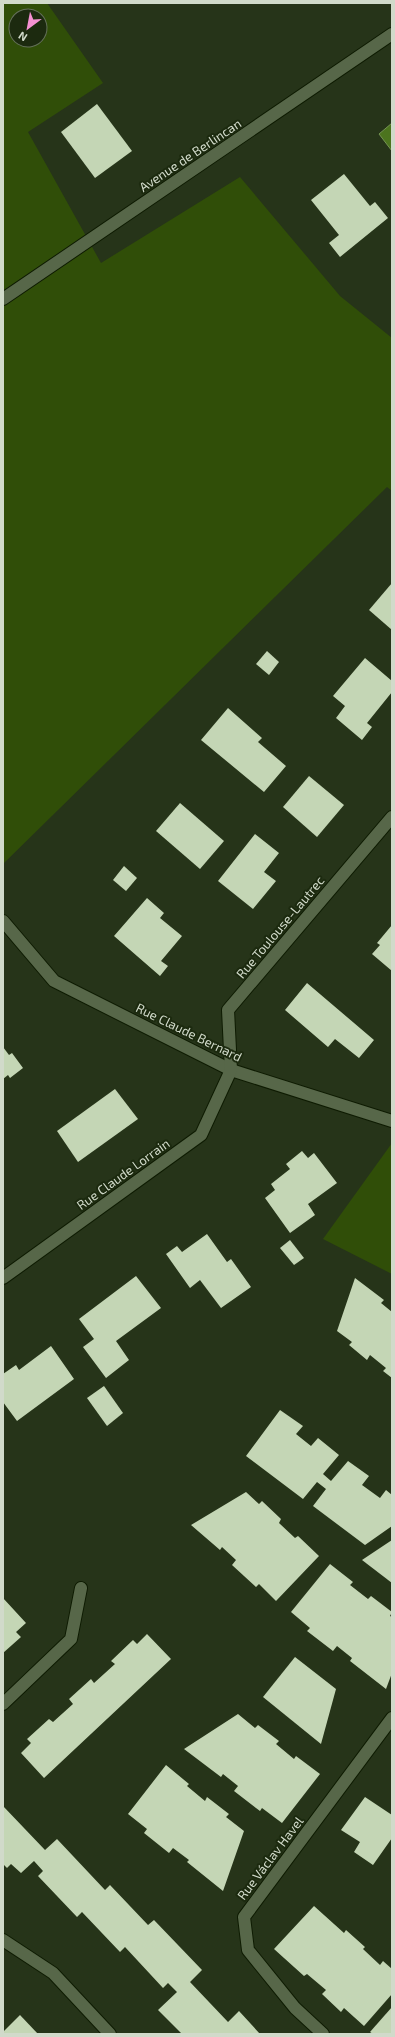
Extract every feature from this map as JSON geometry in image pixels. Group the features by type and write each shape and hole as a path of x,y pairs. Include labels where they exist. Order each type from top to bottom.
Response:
{"street":[{"name":"Avenue de Berlincan","path":"3,299 392,34"},
{"name":"Rue Toulouse-Lautrec","path":"231,1070 228,1010 392,817"},
{"name":"Rue Claude Bernard","path":"3,921 54,981 231,1070 392,1121"},
{"name":"Rue Claude Lorrain","path":"3,1278 201,1135 231,1070"},
{"path":"3,1704 71,1639 81,1588"},
{"name":"Rue Václav Havel","path":"323,2034 295,2008 248,1950 244,1917 392,1718"},
{"path":"3,1940 52,1973 110,2034"}],"shaded area":[{"path":"3,3 47,3 103,83 28,132 101,263 240,177 340,296 392,338 392,491 387,487 3,864"},
{"path":"392,123 392,151 379,134"},
{"path":"392,1143 392,1274 323,1239"}],"building":[{"path":"97,104 132,151 95,178 61,132"},
{"path":"344,174 370,206 375,202 388,218 340,257 329,243 339,235 311,200"},
{"path":"392,583 392,630 369,610"},
{"path":"267,651 279,662 269,675 256,664"},
{"path":"365,658 392,681 392,692 367,723 372,727 362,740 336,718 345,706 333,696"},
{"path":"228,708 262,738 258,742 286,766 264,792 201,740"},
{"path":"309,776 344,805 317,837 283,807"},
{"path":"180,803 224,841 200,869 156,831"},
{"path":"255,834 279,853 264,872 276,881 253,909 218,881"},
{"path":"124,866 137,878 126,891 113,880"},
{"path":"147,898 164,913 160,918 182,936 161,961 168,966 160,976 114,936"},
{"path":"392,925 392,971 372,954 380,945 377,943"},
{"path":"307,983 374,1040 359,1058 335,1039 328,1047 285,1010"},
{"path":"3,1047 9,1055 12,1053 23,1068 10,1078 8,1075 3,1079"},
{"path":"115,1089 138,1119 78,1162 57,1131"},
{"path":"302,1151 308,1158 314,1153 337,1183 308,1204 315,1215 290,1233 265,1198 275,1190 271,1184 290,1169 286,1164"},
{"path":"207,1234 227,1262 231,1259 251,1287 221,1308 200,1280 190,1288 166,1254 177,1246 182,1252"},
{"path":"290,1240 304,1258 294,1265 280,1248"},
{"path":"136,1276 161,1308 116,1341 129,1360 106,1378 83,1347 94,1339 79,1319"},
{"path":"355,1278 384,1300 381,1303 392,1312 392,1378 383,1371 386,1368 370,1355 367,1360 349,1345 352,1342 337,1331"},
{"path":"51,1346 74,1379 17,1421 3,1402 3,1374 16,1365 19,1370"},
{"path":"104,1386 123,1413 107,1426 87,1398"},
{"path":"280,1410 303,1426 296,1434 311,1446 318,1438 339,1455 323,1474 331,1481 348,1461 369,1476 362,1485 380,1498 386,1490 392,1495 392,1526 365,1545 313,1506 326,1489 317,1482 303,1499 246,1456"},
{"path":"246,1492 259,1504 262,1501 281,1519 279,1523 295,1538 298,1536 319,1556 276,1601 259,1584 256,1587 232,1565 236,1560 222,1547 220,1550 191,1525"},
{"path":"392,1540 392,1583 362,1560"},
{"path":"330,1564 353,1582 350,1585 368,1599 371,1596 392,1612 390,1616 392,1617 392,1673 386,1689 350,1661 352,1658 337,1646 333,1651 307,1631 310,1628 291,1612"},
{"path":"3,1598 26,1623 16,1632 21,1637 3,1653"},
{"path":"147,1634 171,1659 44,1778 21,1753 31,1743 27,1739 49,1719 53,1722 73,1704 69,1699 91,1679 94,1683 115,1664 111,1661 133,1640 137,1644"},
{"path":"295,1657 336,1689 321,1744 263,1697"},
{"path":"238,1714 255,1728 258,1725 279,1741 276,1744 294,1759 296,1756 320,1774 282,1823 262,1808 260,1811 234,1791 238,1786 223,1774 221,1777 184,1749"},
{"path":"166,1765 189,1784 187,1786 205,1801 207,1797 229,1814 226,1817 244,1831 223,1891 187,1862 189,1860 173,1848 169,1853 144,1833 147,1829 128,1814"},
{"path":"365,1797 392,1815 392,1838 373,1865 354,1852 360,1842 341,1830"},
{"path":"3,1806 45,1850 57,1839 105,1890 110,1885 148,1925 154,1920 202,1970 190,1982 228,2022 239,2011 260,2034 182,2034 158,2010 177,1992 168,1983 163,1988 125,1947 120,1952 82,1912 77,1917 38,1876 43,1871 34,1861 21,1873 11,1864 7,1868 3,1864"},
{"path":"314,1906 344,1933 346,1930 365,1947 363,1949 380,1965 383,1961 392,1969 392,1994 364,2026 344,2008 341,2012 322,1994 326,1990 307,1974 304,1976 274,1949"},
{"path":"392,2007 392,2034 373,2034 370,2032"},
{"path":"20,2015 38,2034 3,2034 3,2032"}]}
